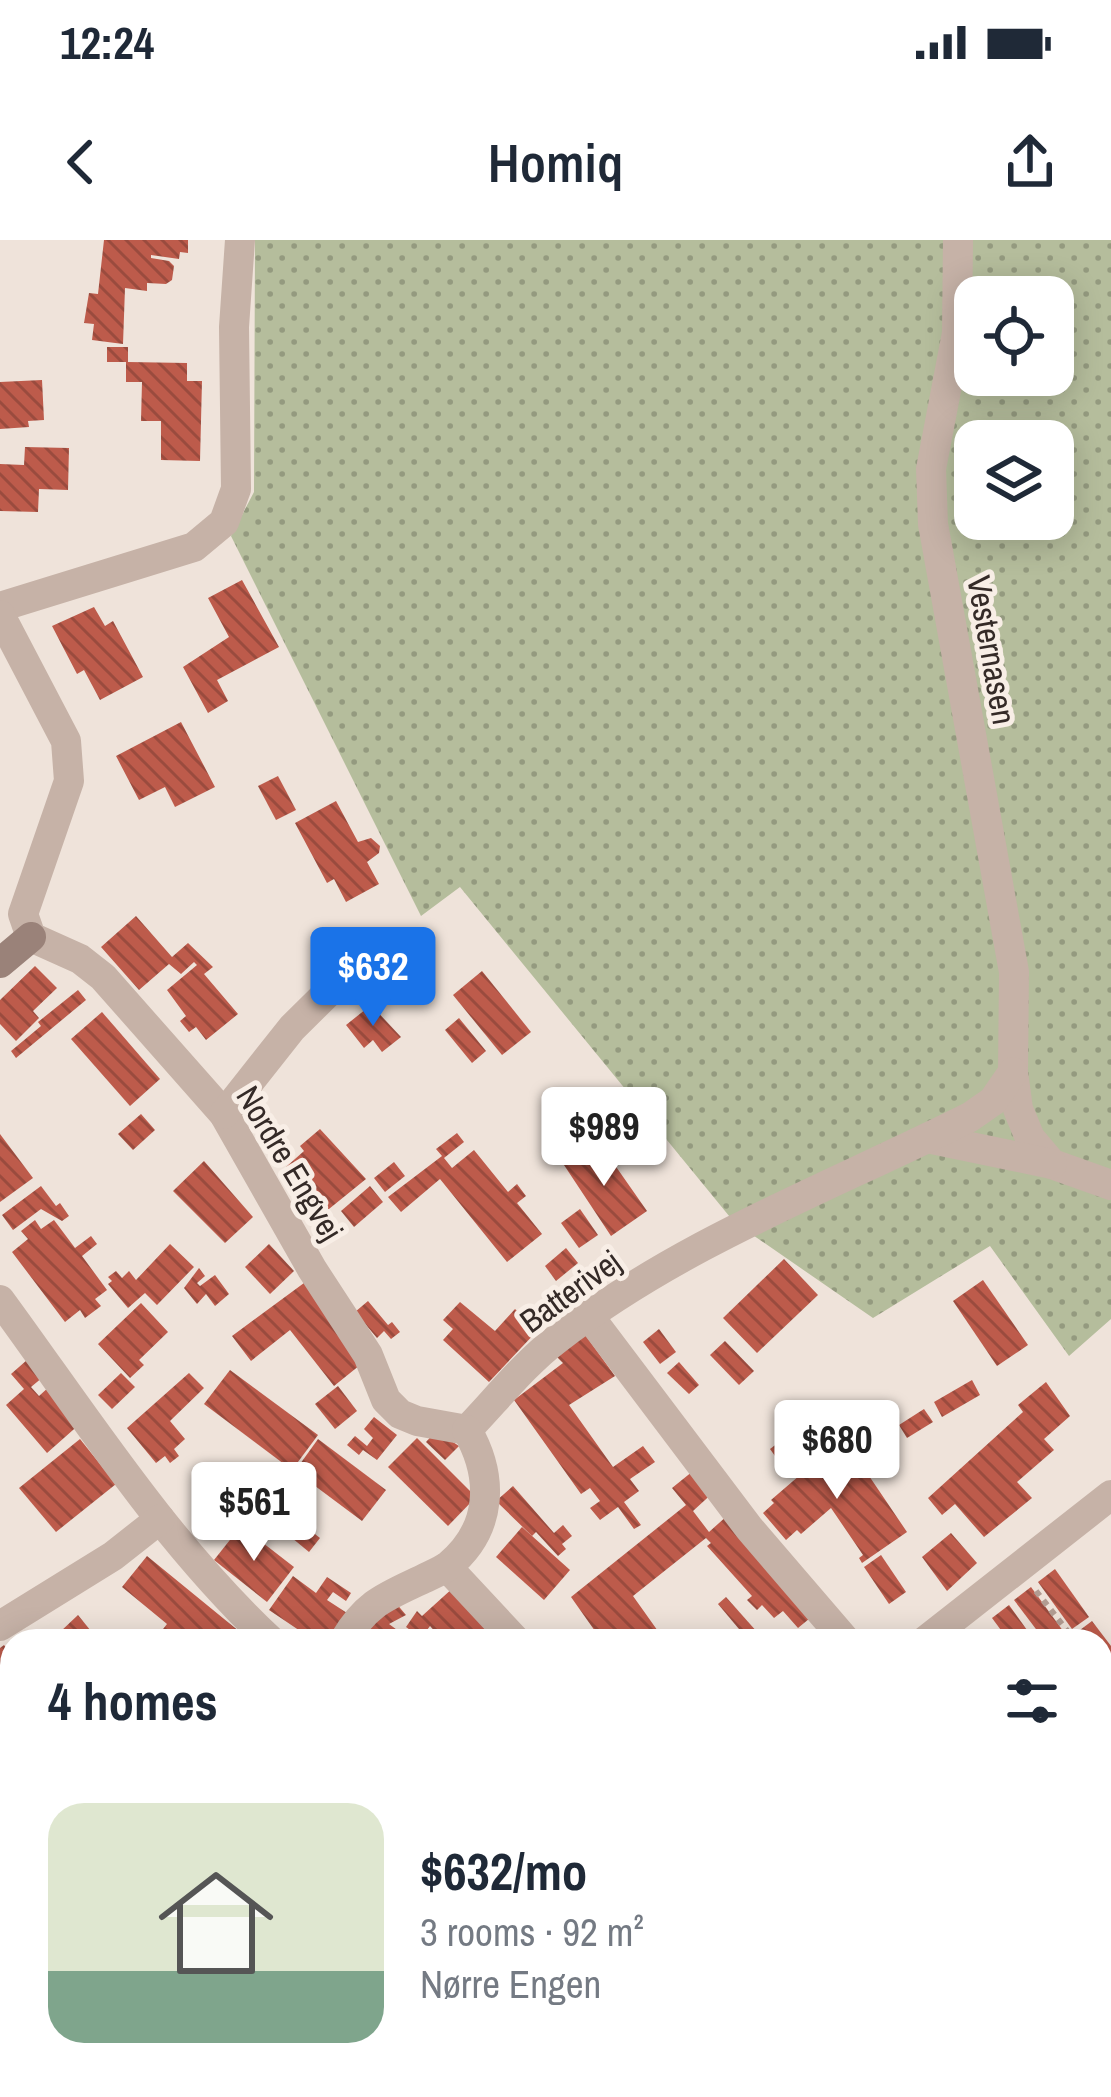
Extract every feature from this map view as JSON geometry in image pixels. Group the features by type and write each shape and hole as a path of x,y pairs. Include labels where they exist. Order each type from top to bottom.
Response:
{"street":[{"path":"0,963 31,937 23,914 69,781 66,741 0,611 194,547 224,522 236,489 235,327 240,240"},
{"name":"Vesternasen","path":"958,240 957,333 932,469 933,524 1014,972 1013,1072"},
{"name":"Nordre Engvej","path":"31,937 80,959 104,977 224,1114 312,1269 368,1355 386,1400 400,1414 417,1421 466,1430"},
{"path":"224,1114 292,1028 369,952"},
{"path":"1013,1072 1018,1109 1030,1138 1052,1164"},
{"name":"Batterivej","path":"466,1430 552,1342 589,1316 753,1219 927,1138 993,1101 1013,1072"},
{"path":"927,1138 1052,1164 1111,1184"},
{"path":"0,1300 160,1519 258,1629"},
{"path":"589,1316 749,1528 836,1629"},
{"path":"353,1629 371,1604 447,1567 469,1540 485,1509 487,1482 482,1455 466,1430"},
{"path":"941,1629 1111,1495"},
{"path":"0,1626 112,1556 160,1519"},
{"path":"447,1567 505,1629"}],"path":[{"path":"1018,1570 1065,1629"}],"green space":[{"path":"255,240 1111,240 1111,1319 1069,1356 990,1246 873,1318 734,1222 460,887 421,916 231,536 254,492"}],"building":[{"path":"104,240 188,240 188,253 180,252 179,259 151,255 174,266 172,280 147,283 147,291 125,288 123,344 92,340 94,324 84,323 89,293 98,294"},
{"path":"107,347 128,347 128,362 187,363 187,381 202,381 200,461 161,460 161,421 141,421 142,382 126,382 126,362 107,362"},
{"path":"42,380 44,420 28,421 29,427 0,429 0,382"},
{"path":"25,447 69,448 68,490 39,489 38,512 0,511 0,464 24,465"},
{"path":"242,580 279,647 217,680 228,701 208,713 183,667 229,637 208,598"},
{"path":"94,607 105,626 113,621 143,677 100,700 84,670 77,674 52,626"},
{"path":"181,722 215,787 175,807 165,787 139,800 116,756"},
{"path":"278,776 296,810 276,820 258,786"},
{"path":"336,801 358,842 371,838 380,846 379,853 367,862 379,884 346,902 334,879 327,883 295,823"},
{"path":"136,916 172,957 188,943 213,967 204,974 238,1014 206,1040 196,1027 189,1032 180,1021 186,1016 167,990 197,965 194,962 181,974 169,964 139,990 101,947"},
{"path":"35,966 57,988 33,1011 39,1018 16,1041 0,1024 0,1000"},
{"path":"482,971 531,1032 502,1055 453,995"},
{"path":"78,990 86,1000 16,1058 11,1051"},
{"path":"371,1005 401,1037 382,1052 373,1040 364,1048 346,1025"},
{"path":"102,1012 160,1079 130,1106 71,1039"},
{"path":"459,1018 486,1051 472,1063 445,1030"},
{"path":"141,1114 155,1130 133,1150 118,1134"},
{"path":"320,1129 366,1179 324,1213 286,1167"},
{"path":"457,1133 464,1142 444,1158 452,1168 474,1150 508,1192 517,1184 526,1196 517,1203 542,1234 507,1262 440,1179 401,1212 388,1197 442,1156 436,1149"},
{"path":"0,1134 33,1178 0,1202"},
{"path":"588,1143 597,1156 605,1151 647,1211 611,1236 562,1162"},
{"path":"204,1161 253,1217 225,1243 173,1191"},
{"path":"394,1162 405,1176 385,1192 374,1178"},
{"path":"41,1186 69,1216 62,1221 41,1209 13,1230 2,1215"},
{"path":"370,1186 383,1202 354,1227 341,1211"},
{"path":"580,1209 598,1235 579,1248 561,1223"},
{"path":"35,1220 41,1229 54,1220 75,1248 91,1236 97,1244 82,1256 107,1290 95,1299 101,1306 85,1318 80,1310 65,1322 12,1252 28,1239 21,1231"},
{"path":"170,1244 194,1267 157,1305 145,1293 128,1308 108,1284 112,1281 108,1277 116,1271 122,1278 129,1271 136,1280"},
{"path":"269,1244 294,1271 270,1294 245,1267"},
{"path":"566,1248 578,1263 556,1281 545,1266"},
{"path":"784,1259 818,1295 757,1353 723,1318"},
{"path":"199,1268 205,1276 197,1283 200,1286 215,1275 229,1294 215,1306 206,1294 197,1304 184,1288"},
{"path":"983,1280 1028,1345 997,1366 953,1301"},
{"path":"304,1283 365,1361 334,1386 290,1330 251,1361 232,1336"},
{"path":"368,1301 400,1332 391,1339 384,1331 377,1338 355,1312"},
{"path":"460,1302 495,1331 515,1309 538,1330 489,1382 443,1340 453,1329 443,1320"},
{"path":"141,1303 168,1332 139,1360 144,1365 130,1378 98,1344"},
{"path":"659,1329 676,1352 660,1364 643,1342"},
{"path":"584,1333 615,1376 569,1405 613,1467 643,1446 655,1462 630,1479 639,1491 624,1502 641,1525 634,1529 618,1507 600,1520 590,1508 600,1501 590,1488 581,1494 514,1400 563,1363 553,1353"},
{"path":"725,1341 754,1371 739,1385 710,1355"},
{"path":"27,1360 43,1377 31,1387 39,1396 50,1386 82,1422 47,1453 6,1405 24,1389 11,1374"},
{"path":"679,1362 699,1385 689,1394 667,1373"},
{"path":"230,1370 318,1435 292,1470 204,1404"},
{"path":"121,1373 135,1387 112,1409 98,1395"},
{"path":"189,1373 204,1388 170,1421 185,1439 174,1449 179,1456 170,1463 165,1456 156,1463 127,1428"},
{"path":"972,1380 980,1395 942,1417 934,1402"},
{"path":"1046,1382 1070,1416 1044,1439 1054,1450 1017,1482 1032,1498 984,1537 955,1504 942,1515 928,1498 1023,1412 1018,1405"},
{"path":"338,1386 357,1411 335,1429 315,1404"},
{"path":"924,1409 933,1422 907,1438 899,1425"},
{"path":"374,1417 397,1435 377,1460 347,1445 355,1436 367,1446 373,1438 364,1429"},
{"path":"436,1431 459,1446 445,1460 426,1442"},
{"path":"791,1433 801,1446 780,1463 770,1449"},
{"path":"836,1436 907,1532 862,1563 863,1555 831,1508 801,1534 797,1530 786,1540 763,1513"},
{"path":"417,1438 476,1497 448,1526 388,1467"},
{"path":"80,1439 116,1484 56,1532 19,1488"},
{"path":"318,1439 386,1490 362,1521 295,1471"},
{"path":"698,1467 717,1489 693,1511 709,1532 728,1515 815,1614 798,1628 783,1611 774,1618 762,1605 757,1610 747,1600 752,1596 707,1546 711,1543 706,1538 633,1596 656,1629 594,1629 571,1597 686,1505 672,1488"},
{"path":"291,1475 303,1484 285,1507 274,1499"},
{"path":"513,1486 554,1533 563,1525 572,1536 562,1544 566,1549 558,1556 496,1501"},
{"path":"273,1501 320,1538 309,1552 263,1514"},
{"path":"241,1526 294,1567 267,1602 214,1560"},
{"path":"522,1527 570,1570 544,1600 496,1557"},
{"path":"951,1533 977,1563 947,1591 922,1557"},
{"path":"881,1555 906,1592 889,1604 864,1567"},
{"path":"147,1556 236,1629 163,1629 167,1624 122,1587"},
{"path":"1055,1569 1089,1617 1072,1629 1038,1582"},
{"path":"293,1576 316,1593 327,1577 351,1593 346,1601 333,1592 327,1600 347,1613 336,1629 297,1629 269,1610"},
{"path":"454,1587 491,1629 406,1627 417,1611 422,1616"},
{"path":"1031,1587 1062,1629 1036,1629 1014,1600"},
{"path":"726,1597 754,1629 739,1629 718,1604"},
{"path":"395,1602 406,1615 389,1624 396,1629 366,1629"},
{"path":"1009,1605 1026,1629 1000,1629 992,1618"},
{"path":"78,1615 89,1629 63,1629"}]}
